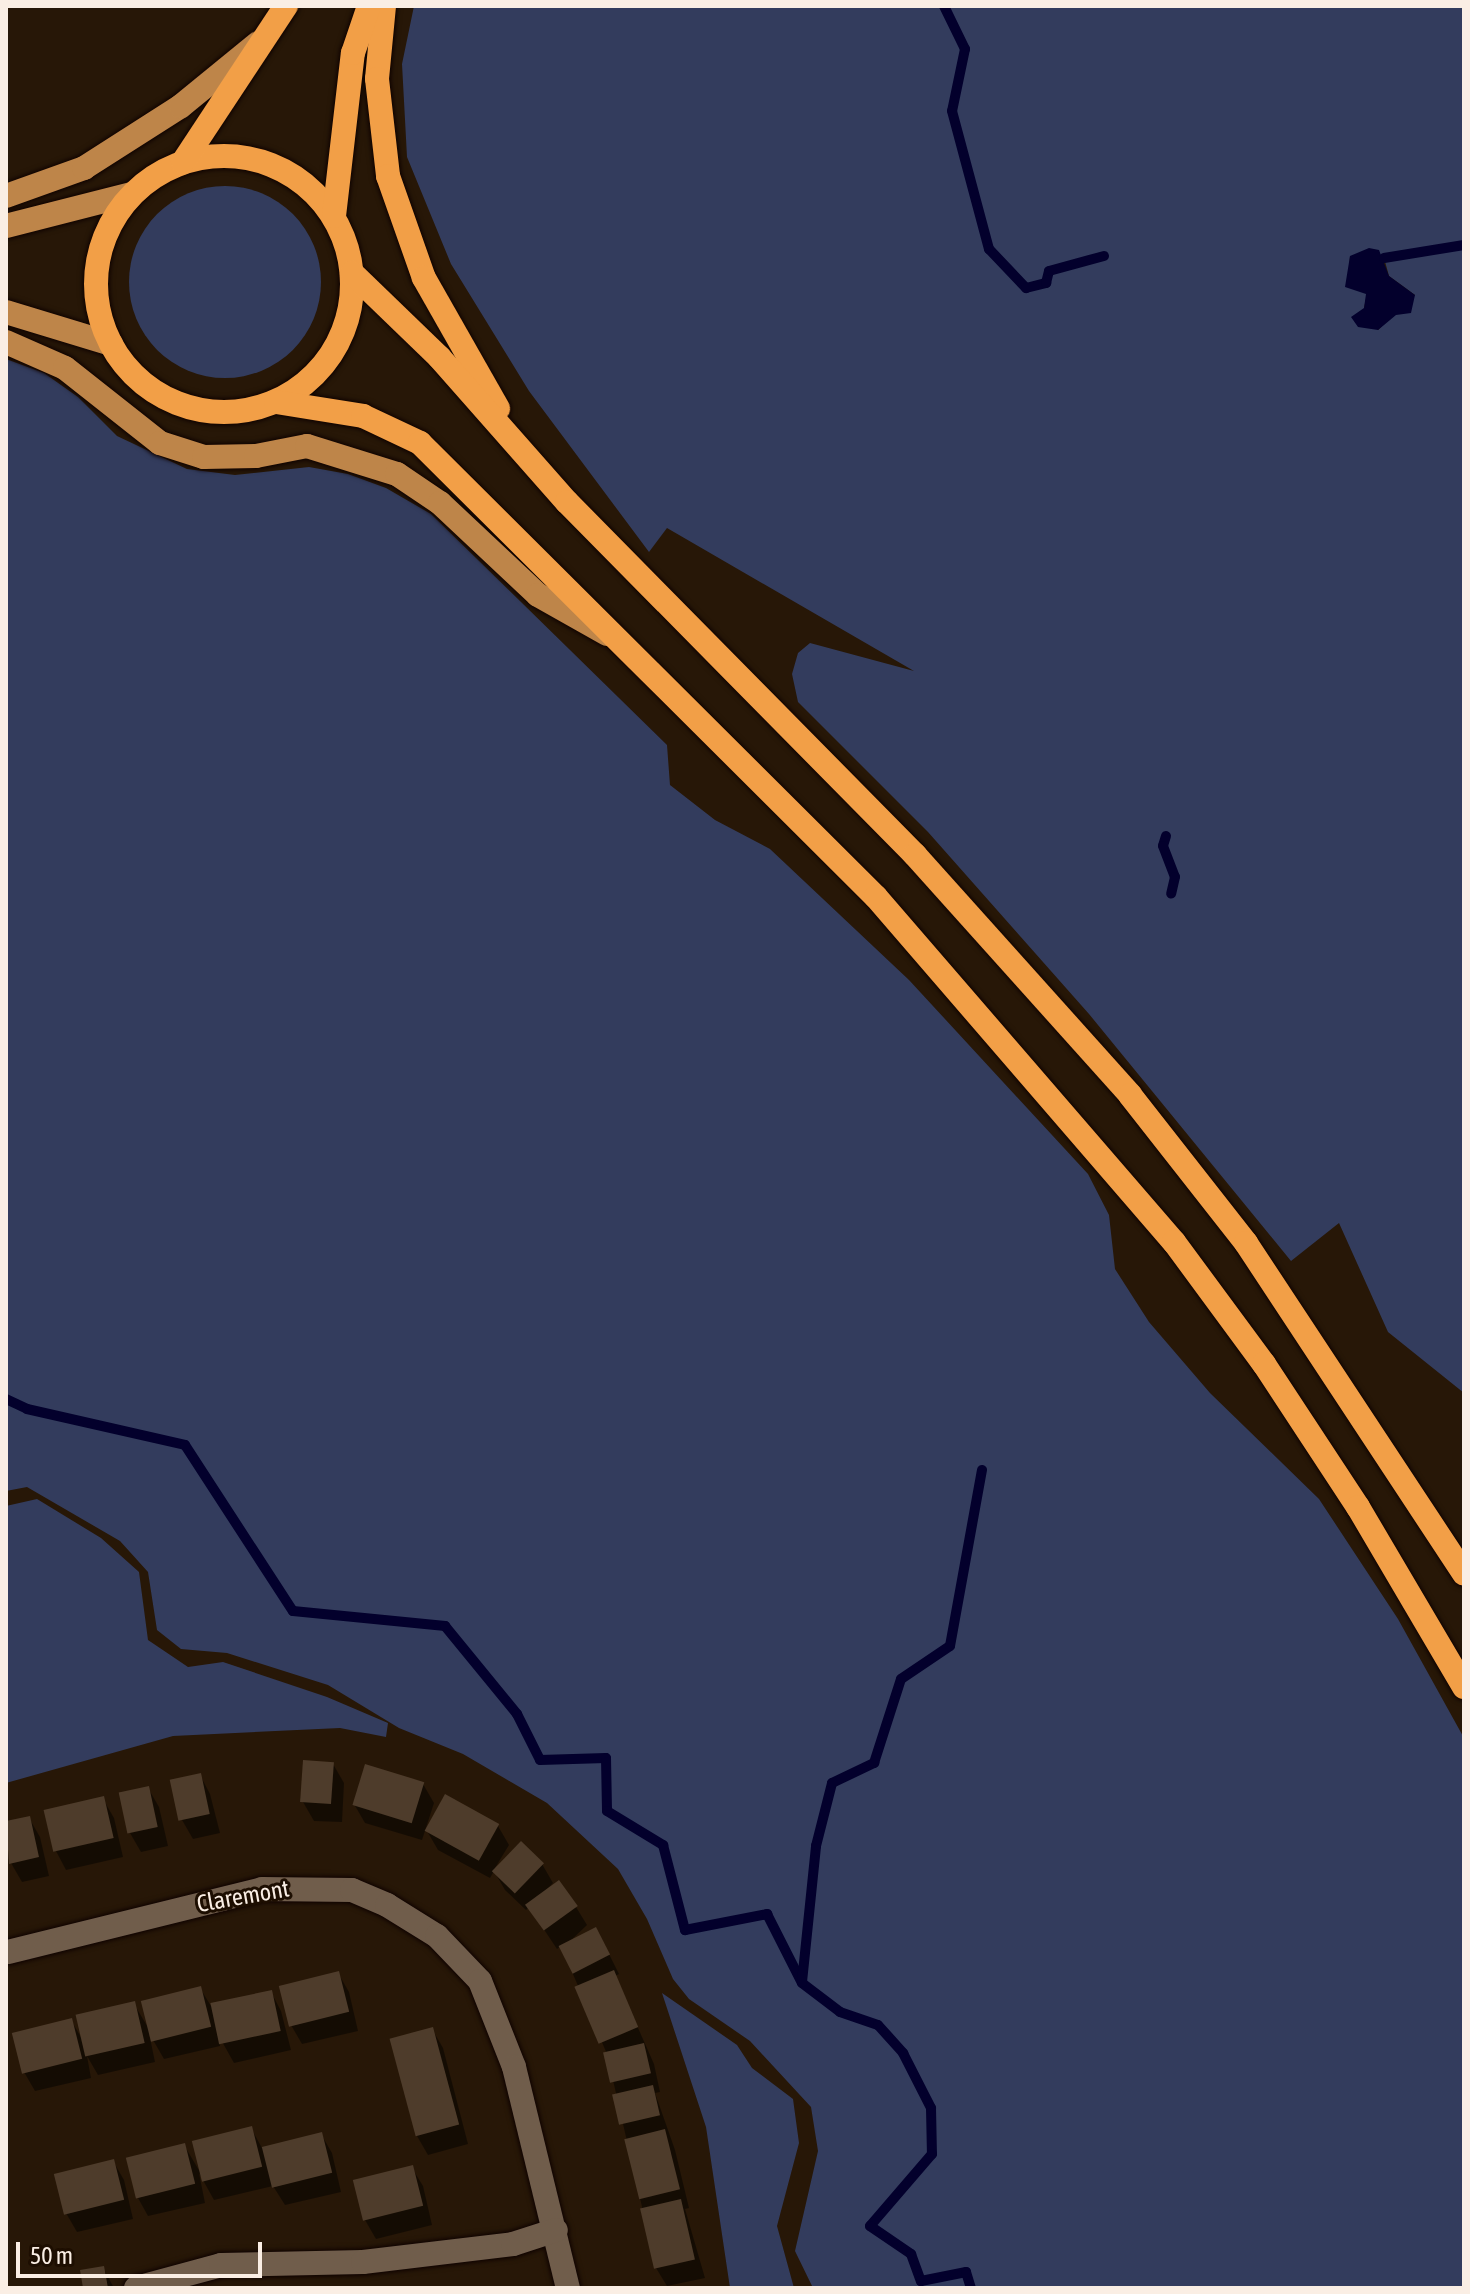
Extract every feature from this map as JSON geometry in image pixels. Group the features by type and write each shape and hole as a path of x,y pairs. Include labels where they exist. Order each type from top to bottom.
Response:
{"highway":[{"path":"183,162 286,6"},
{"path":"334,216 305,184 268,163 225,155 183,162 132,194 108,227 97,266 97,306 111,344 134,375 165,397 201,410 239,411 276,402 309,380 335,350 350,313 352,273 334,216 353,53 369,6"},
{"path":"384,6 377,79 388,176 424,278 523,451"},
{"path":"352,273 439,357 523,451 915,855 1130,1095 1246,1243 1464,1573"},
{"path":"276,402 363,416 420,443 876,897 1174,1242 1264,1364 1358,1507 1464,1687"}],"main road":[{"path":"6,196 70,174 111,151 181,106 265,38"},
{"path":"6,226 132,194"},
{"path":"6,312 111,344"},
{"path":"6,342 65,368 160,443 204,457 256,456 307,446 397,474 440,503 538,595 616,639"}],"street":[{"name":"Claremont","path":"8,1952 262,1889 352,1890 387,1905 437,1936 480,1981 514,2067 568,2288"},
{"path":"136,2288 221,2265 363,2262 513,2244 556,2230"}],"shaded area":[{"path":"414,6 1464,6 1464,1393 1388,1332 1339,1223 1291,1261 1089,1014 928,832 798,702 792,674 798,653 810,643 914,671 667,528 649,552 529,391 451,264 407,157 402,64","holes":["1350,256 1384,258 1389,276 1415,295 1378,330 1364,308 1367,294 1349,274"]},
{"path":"225,186 262,193 293,214 314,245 321,282 314,319 293,350 262,371 225,378 188,371 157,350 136,319 129,282 136,245 157,214 188,193"},
{"path":"1369,248 1379,250 1389,276 1415,295 1411,313 1396,315 1378,330 1358,327 1351,317 1364,308 1366,294 1345,287 1350,256"},
{"path":"6,359 44,373 78,397 117,436 187,469 235,475 309,467 348,474 386,488 431,514 667,745 670,785 715,820 770,849 909,980 1088,1174 1109,1215 1115,1269 1149,1322 1210,1393 1319,1499 1398,1619 1464,1738 1464,2288 813,2288 795,2251 818,2151 811,2107 750,2041 689,1999 673,1979 647,1919 618,1869 547,1803 463,1754 399,1728 328,1685 227,1653 181,1649 157,1630 148,1572 120,1541 27,1487 6,1491"},
{"path":"37,1499 101,1538 139,1572 148,1640 188,1667 223,1662 327,1697 388,1723 386,1737 340,1728 173,1736 6,1783 6,1506"},
{"path":"662,1993 737,2045 752,2068 793,2099 799,2143 777,2226 794,2288 730,2288 706,2127"}],"building":[{"path":"303,1760 334,1762 331,1804 300,1802"},
{"path":"365,1764 424,1782 412,1823 352,1805"},
{"path":"201,1773 210,1814 178,1821 170,1780"},
{"path":"149,1786 158,1827 127,1834 119,1792"},
{"path":"445,1794 499,1824 479,1861 425,1831"},
{"path":"104,1796 114,1838 53,1852 44,1810"},
{"path":"30,1816 39,1857 9,1864 6,1821"},
{"path":"521,1841 544,1863 515,1893 492,1871"},
{"path":"559,1880 578,1906 544,1931 525,1905"},
{"path":"596,1927 610,1955 573,1974 559,1946"},
{"path":"614,1970 638,2027 599,2044 574,1987"},
{"path":"339,1971 349,2012 289,2027 279,1986"},
{"path":"201,1986 211,2027 151,2042 141,2001"},
{"path":"272,1990 281,2031 219,2044 210,2003"},
{"path":"135,2001 145,2043 85,2057 76,2015"},
{"path":"72,2018 82,2059 22,2074 12,2033"},
{"path":"433,2027 459,2125 416,2136 390,2039"},
{"path":"644,2043 651,2073 610,2083 603,2052"},
{"path":"653,2085 660,2115 619,2125 612,2094"},
{"path":"252,2126 262,2167 202,2182 192,2141"},
{"path":"665,2129 680,2189 639,2199 624,2139"},
{"path":"322,2132 332,2173 272,2188 262,2147"},
{"path":"185,2143 195,2184 136,2199 126,2158"},
{"path":"114,2159 124,2200 64,2215 54,2174"},
{"path":"413,2165 423,2206 363,2221 353,2180"},
{"path":"681,2199 695,2259 654,2269 640,2208"},
{"path":"104,2266 108,2288 83,2288 80,2270"}],"waterway":[{"path":"944,6 965,49 952,111 989,249 1026,288 1046,283 1049,271 1104,256"},
{"path":"1384,258 1464,245"},
{"path":"1166,836 1163,846 1175,877 1171,894"},
{"path":"6,1399 27,1409 185,1445 293,1611 445,1626 517,1714 540,1760 606,1758 607,1811 663,1845 685,1930 767,1914 802,1983 840,2012 878,2025 903,2053 931,2108 932,2154 870,2226 911,2254 921,2281 966,2272 971,2288"},
{"path":"802,1982 816,1846 832,1783 874,1763 901,1679 950,1646 982,1470"}]}
